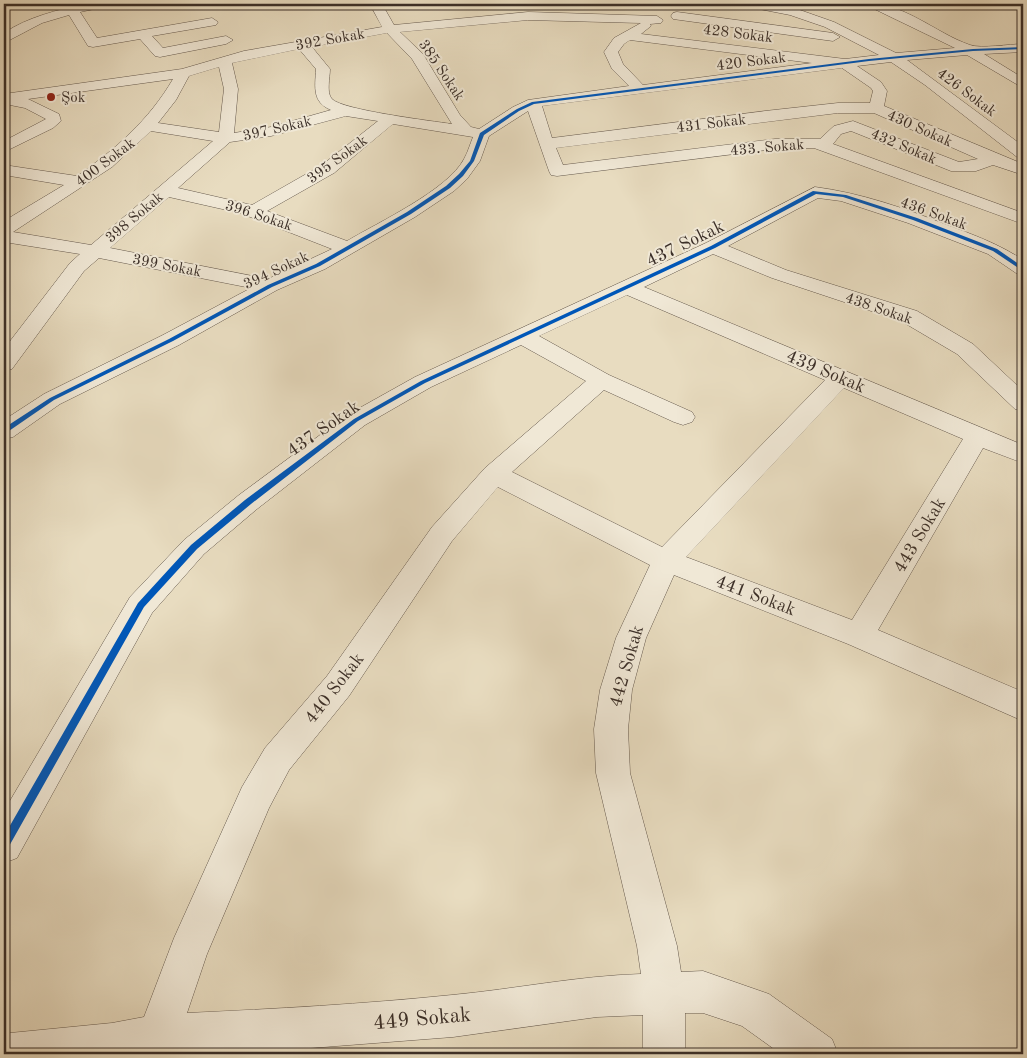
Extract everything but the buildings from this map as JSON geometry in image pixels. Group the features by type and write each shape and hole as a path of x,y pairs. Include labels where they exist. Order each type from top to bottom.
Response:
{"street":[{"path":"4,38 35,21 100,4"},
{"name":"385 Sokak","path":"376,4 390,28 418,57 454,116 474,132"},
{"path":"514,4 528,16"},
{"path":"640,90 617,66 611,52 619,41 657,20 676,16 697,4"},
{"name":"426 Sokak","path":"753,4 792,11 869,42 896,57 982,120 1023,154"},
{"path":"870,4 972,50 1023,84"},
{"path":"884,9 906,4"},
{"path":"73,11 93,43 212,22"},
{"path":"202,12 226,40 232,60 226,138"},
{"name":"392 Sokak","path":"5,100 183,72 302,44 390,28 528,16 657,20"},
{"path":"676,16 869,42"},
{"path":"144,35 160,53 226,40"},
{"name":"428 Sokak","path":"629,36 844,63"},
{"path":"302,44 322,69 322,94 327,103 345,111 474,132 533,103 546,144"},
{"name":"420 Sokak","path":"533,103 896,57 972,50 1023,48"},
{"name":"430 Sokak","path":"844,63 876,85 880,91 876,108 992,159 1023,170"},
{"name":"400 Sokak","path":"4,229 80,182 137,139 173,95 183,72"},
{"path":"4,147 48,125 53,121 54,117 29,104 5,100"},
{"name":"431 Sokak","path":"546,144 838,108 876,108"},
{"name":"397 Sokak","path":"149,126 226,138 278,131 345,111"},
{"name":"395 Sokak","path":"254,211 328,169 391,118"},
{"name":"432 Sokak","path":"824,145 835,130 842,126 853,126 957,167 976,166 992,159"},
{"name":"394 Sokak","path":"4,431 52,399 171,340 270,286 318,265 409,213 448,187 472,161 474,132"},
{"name":"398 Sokak","path":"4,364 54,296 94,251 226,138"},
{"name":"433. Sokak","path":"546,144 557,171 775,144 805,143 824,145 1023,219"},
{"path":"4,170 80,182"},
{"name":"396 Sokak","path":"166,191 192,195 254,211 348,248"},
{"name":"437 Sokak","path":"4,845 142,605 194,547 248,502 356,420 423,382 713,247 806,195 815,192 830,193"},
{"name":"436 Sokak","path":"830,193 915,219 995,250 1023,269"},
{"name":"399 Sokak","path":"4,236 94,251 270,286"},
{"path":"995,250 1014,245"},
{"name":"438 Sokak","path":"713,247 779,274 909,316 965,349 1023,404"},
{"name":"439 Sokak","path":"627,287 1023,455"},
{"path":"522,336 601,380 683,417"},
{"name":"442 Sokak","path":"664,1054 664,992 657,946 613,773 610,729 616,690 631,638 666,561 841,377"},
{"name":"440 Sokak","path":"158,1044 188,952 255,799 278,759 338,686 442,534 494,474 601,380"},
{"name":"443 Sokak","path":"859,635 978,435"},
{"name":"441 Sokak","path":"494,474 666,561 859,635 1023,707"},
{"name":"449 Sokak","path":"10,1054 112,1044 158,1044 272,1030 453,1016 597,996 664,992 703,992 754,1009 817,1054"}],"cycle path":[{"path":"4,431 52,399 171,340 270,286 318,265 409,213 448,187 461,175 472,161 482,134 518,110 533,103 869,60 973,50 1023,48"},
{"path":"4,845 141,605 160,583 194,547 248,502 356,420 423,382 713,247 815,192 844,196 915,219 995,250 1023,269"}],"place":[{"name":"Şok","path":"51,97"}]}
